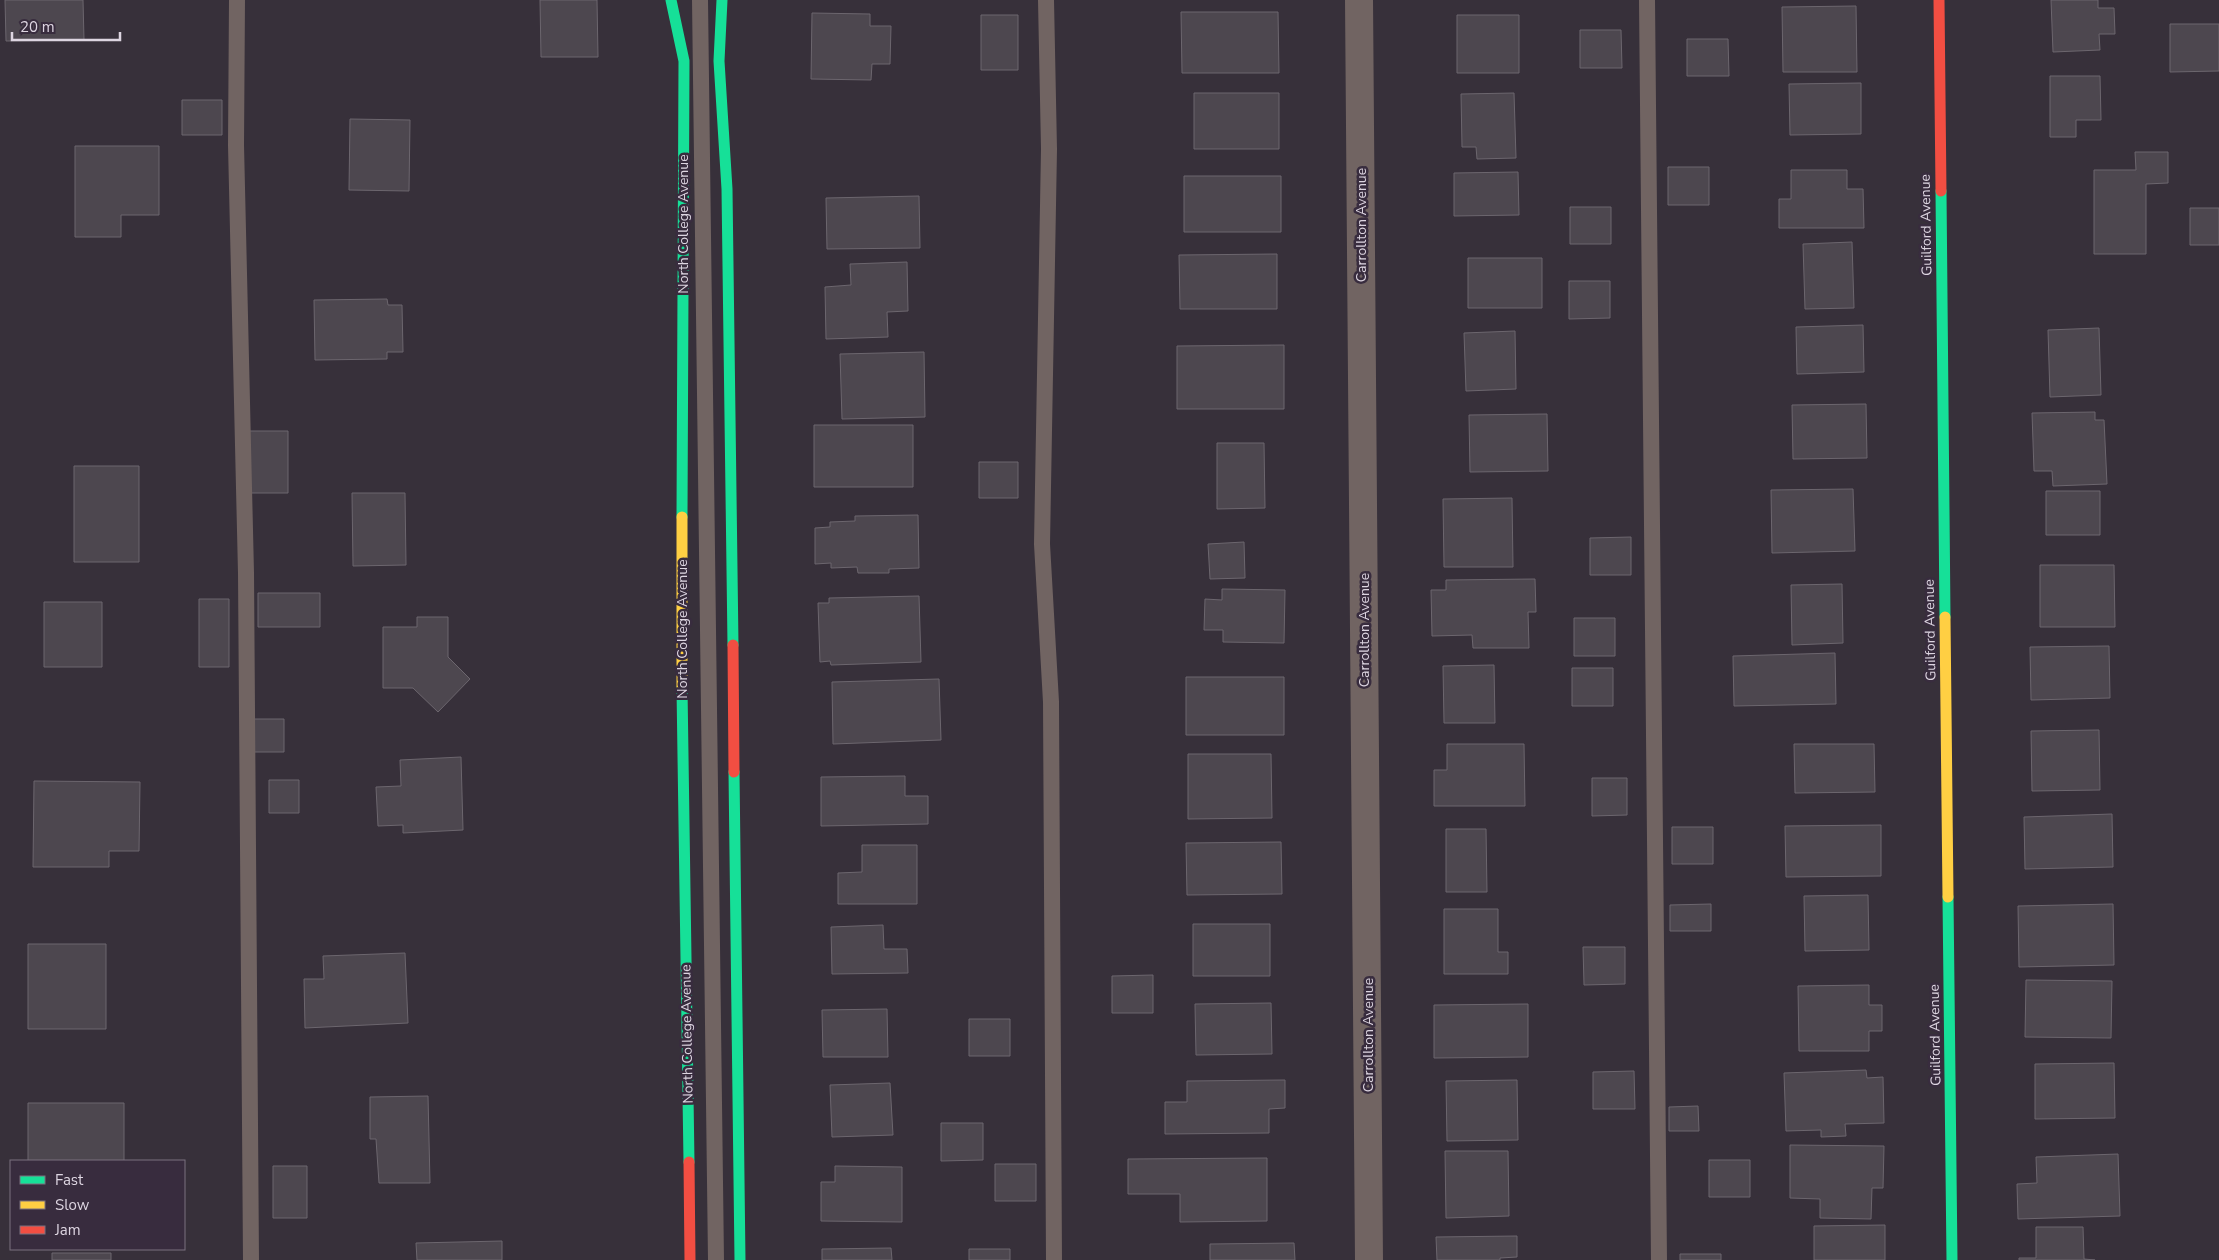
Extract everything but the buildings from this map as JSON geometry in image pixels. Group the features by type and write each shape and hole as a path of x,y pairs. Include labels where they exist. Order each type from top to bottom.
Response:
{"main road":[{"name":"North College Avenue","path":"671,0 684,61 681,621 690,1260"},
{"path":"722,0 719,61 728,209 740,1260"},
{"name":"Guilford Avenue","path":"1939,0 1952,1260"}],"street":[{"name":"Carrollton Avenue","path":"1359,0 1369,1260"}],"lane":[{"path":"237,0 236,145 246,573 251,1260"},
{"name":"North College Avenue","path":"700,0 716,1260"},
{"path":"1046,0 1049,149 1042,544 1051,702 1054,1260"},
{"path":"1647,0 1659,1260"}],"traffic: fast":[{"path":"671,0 684,61 682,517"},
{"path":"722,0 719,61 727,189 733,645"},
{"path":"1941,191 1945,617"},
{"path":"682,688 689,1162"},
{"path":"734,772 740,1260"},
{"path":"1948,897 1952,1260"}],"traffic: slow":[{"path":"682,517 682,688"},
{"path":"1945,617 1948,897"}],"traffic: jam":[{"path":"1939,0 1941,191"},
{"path":"733,645 734,772"},
{"path":"689,1162 690,1260"}]}
